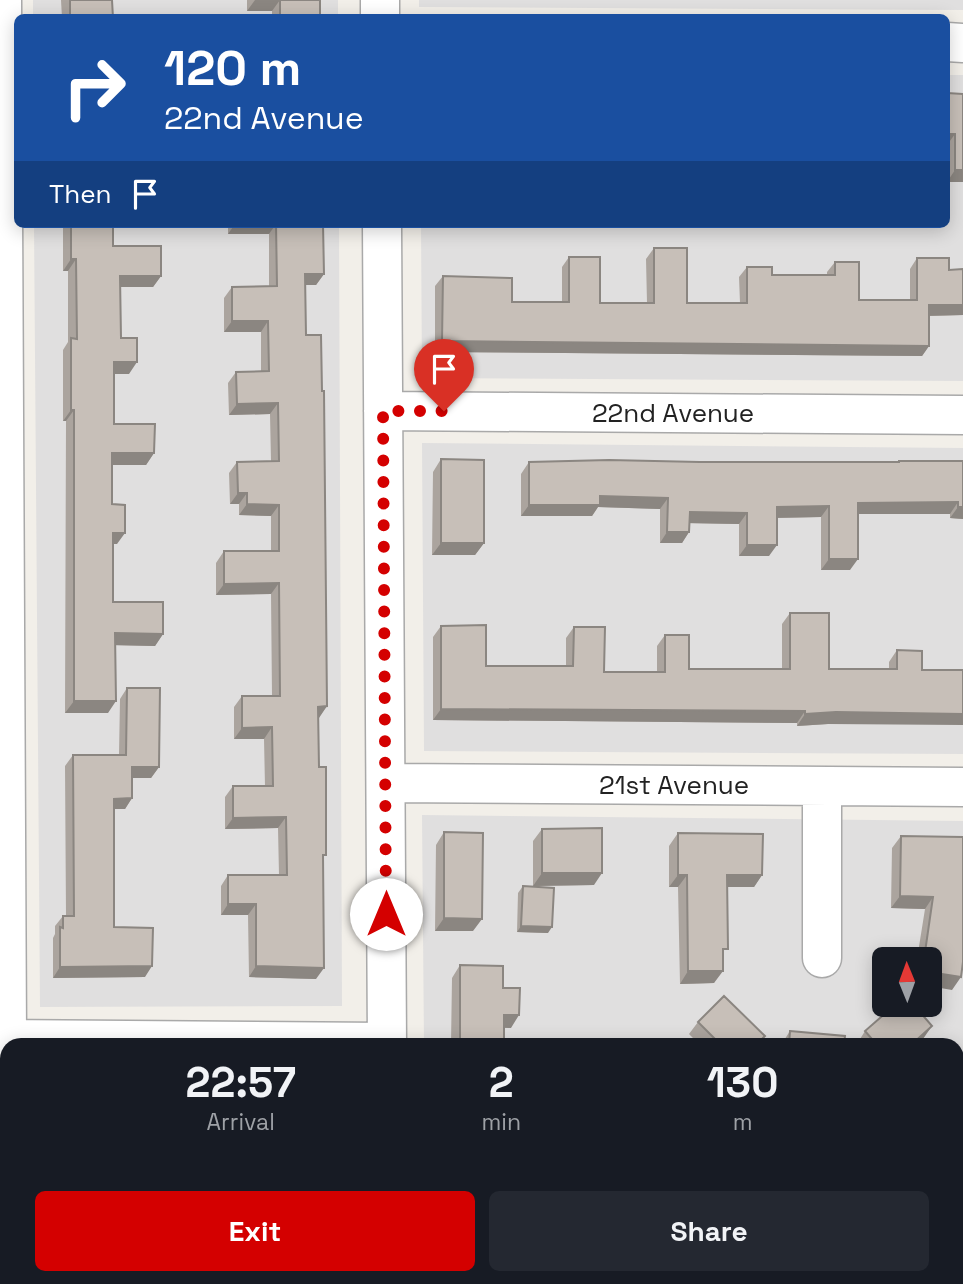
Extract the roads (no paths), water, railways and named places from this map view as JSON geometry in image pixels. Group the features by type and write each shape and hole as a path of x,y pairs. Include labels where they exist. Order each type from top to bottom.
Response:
{"street":[{"path":"2,0 4,1038"},
{"path":"382,228 386,1038"},
{"name":"22nd Avenue","path":"383,411 963,415"},
{"name":"21st Avenue","path":"386,783 963,787"},
{"path":"822,786 822,958"}]}
